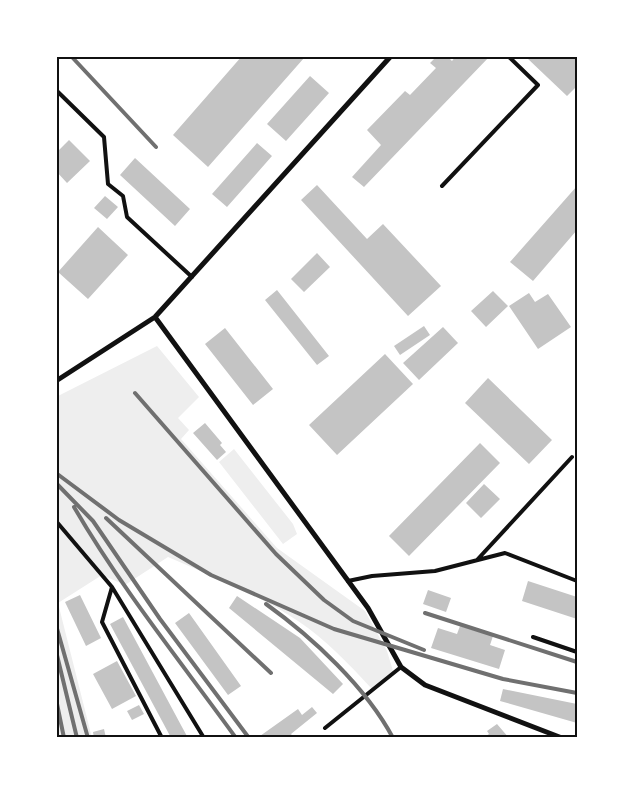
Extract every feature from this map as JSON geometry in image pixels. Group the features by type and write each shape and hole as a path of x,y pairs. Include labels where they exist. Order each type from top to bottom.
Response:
{"street":[{"path":"56,382 155,317 391,56"},
{"path":"155,317 368,608 401,667 425,685 562,738"}],"lane":[{"path":"442,186 538,85 509,57"},
{"path":"56,90 104,137 108,184 122,196 127,217 192,277"},
{"path":"477,560 572,457"},
{"path":"56,521 112,587 204,738"},
{"path":"348,581 372,576 435,571 505,553 577,581"},
{"path":"112,587 102,622 162,738"},
{"path":"533,637 577,652"},
{"path":"325,728 401,667"}],"shaded area":[{"path":"157,346 199,397 178,418 189,430 181,439 277,548 365,611 387,651 393,671 372,689 327,644 283,611 218,578 168,557 125,585 102,575 58,603 92,738 56,738 56,397"},
{"path":"234,449 293,524 297,534 283,544 219,462"}],"building":[{"path":"242,56 304,58 208,167 173,135"},
{"path":"437,56 447,56 452,61 456,56 490,56 364,187 352,177 381,145 367,130 405,91 410,95 436,68 430,63"},
{"path":"528,56 577,56 577,86 567,96 527,58"},
{"path":"310,76 329,93 286,141 267,124"},
{"path":"69,140 90,161 67,183 56,171 56,153"},
{"path":"257,143 272,156 227,207 212,194"},
{"path":"135,158 190,209 175,226 120,175"},
{"path":"317,185 367,239 383,224 441,286 408,316 301,200"},
{"path":"577,186 577,230 533,281 510,262"},
{"path":"105,196 118,207 107,219 94,208"},
{"path":"98,227 128,255 88,299 58,272"},
{"path":"317,253 330,267 304,292 291,279"},
{"path":"277,290 329,356 317,365 265,300"},
{"path":"493,291 508,306 486,327 471,311"},
{"path":"529,293 535,302 548,294 571,327 538,349 509,306"},
{"path":"424,326 430,335 400,355 394,346"},
{"path":"443,327 458,343 419,380 403,363"},
{"path":"225,328 273,389 253,405 205,344"},
{"path":"385,354 413,384 337,455 309,425"},
{"path":"488,378 552,440 529,464 465,403"},
{"path":"205,423 222,443 220,445 226,452 217,460 193,433"},
{"path":"480,443 500,463 409,556 389,536"},
{"path":"484,484 500,499 481,518 466,503"},
{"path":"528,581 577,597 577,619 522,601"},
{"path":"428,590 451,598 446,612 423,604"},
{"path":"80,595 101,638 86,646 65,602"},
{"path":"237,596 300,638 343,684 333,694 229,608"},
{"path":"189,613 241,686 228,695 175,623"},
{"path":"123,617 188,738 171,738 110,624"},
{"path":"460,626 493,636 490,645 505,650 499,669 431,648 438,628 457,634"},
{"path":"117,661 136,696 112,709 93,674"},
{"path":"503,689 577,704 577,723 500,701"},
{"path":"139,705 144,714 132,720 127,711"},
{"path":"312,707 317,713 291,734 294,738 260,736 298,709 302,715"},
{"path":"497,724 509,738 483,738 489,734 487,731"},
{"path":"104,729 106,738 94,738 93,732"}],"railway":[{"path":"71,56 156,147"},
{"path":"135,393 276,554 324,600 353,621 424,650"},
{"path":"56,473 119,520 211,575 334,629 503,679 577,693"},
{"path":"56,483 93,521 160,619 249,738"},
{"path":"74,507 131,596 236,738"},
{"path":"106,518 271,673"},
{"path":"266,604 284,617 337,664 368,700 393,738"},
{"path":"425,613 577,662"},
{"path":"56,625 88,738"},
{"path":"56,651 77,738"},
{"path":"56,699 64,738"}]}
